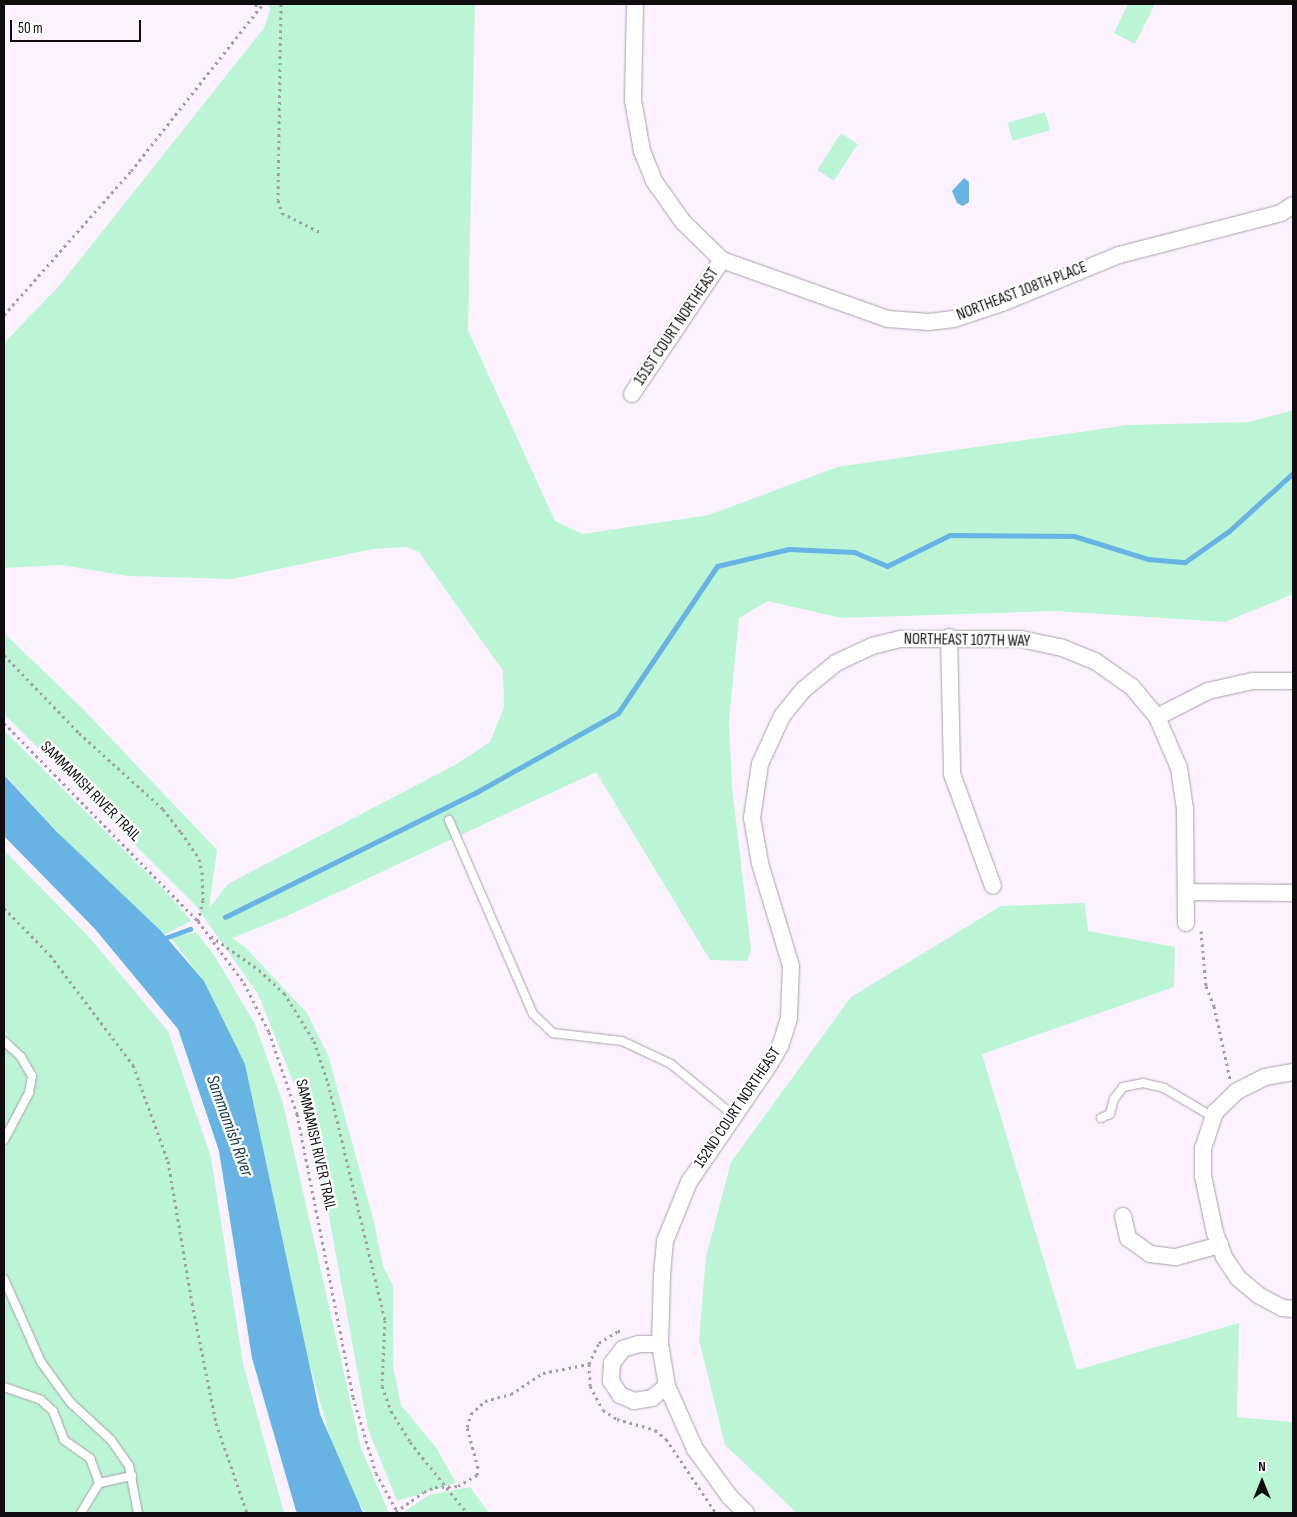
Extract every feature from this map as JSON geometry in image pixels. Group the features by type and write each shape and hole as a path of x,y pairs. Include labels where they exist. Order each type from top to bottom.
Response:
{"street":[{"path":"635,4 633,100 642,152 654,181 683,222 722,260"},
{"name":"NORTHEAST 108TH PLACE","path":"722,260 888,319 929,322 954,319 1002,303 1119,255 1281,213 1293,205"},
{"name":"151ST COURT NORTHEAST","path":"632,394 722,260"},
{"path":"949,638 952,774 993,886"},
{"name":"NORTHEAST 107TH WAY","path":"803,690 836,663 872,646 901,639 1020,639 1060,647 1095,661 1132,687 1157,717 1179,768 1186,809 1186,892 1194,924"},
{"path":"1157,717 1208,691 1253,681 1293,681"},
{"name":"152ND COURT NORTHEAST","path":"746,1513 729,1496 695,1449 667,1386 660,1344 666,1241 689,1182 782,1044 789,1017 791,966 760,863 752,818 760,764 770,738 803,690"},
{"path":"1186,892 1293,893"},
{"path":"1293,1072 1264,1077 1236,1092 1214,1114 1203,1148 1203,1176 1220,1245 1238,1278 1258,1295 1282,1308 1293,1310"},
{"path":"1123,1216 1128,1238 1150,1254 1176,1257 1220,1245"},
{"path":"660,1344 639,1344 623,1349 612,1363 611,1381 620,1395 634,1401 652,1398 667,1386"}],"lane":[{"path":"449,820 533,1014 553,1033 622,1041 671,1064 733,1115"},
{"path":"4,1040 21,1056 32,1076 29,1093 4,1140"},
{"path":"1101,1118 1110,1114 1123,1087 1143,1083 1164,1088 1214,1114"},
{"path":"4,1279 41,1362 70,1402 110,1440 129,1466 138,1513"},
{"path":"4,1387 41,1400 54,1411 64,1440 90,1458 98,1483 81,1513"},
{"path":"98,1483 132,1476"}],"path":[{"path":"256,4 256,12"},
{"path":"4,315 131,171 263,4"},
{"path":"281,4 278,200 282,213 320,232"},
{"path":"4,655 72,726 163,809 181,832 199,859 202,872 202,900 198,921"},
{"name":"SAMMAMISH RIVER TRAIL","path":"4,723 198,921 244,983 285,1074 312,1176 353,1397 376,1473 397,1512"},
{"path":"4,908 50,955 133,1065 168,1161 192,1303 216,1423 247,1513"},
{"path":"1194,924 1206,986 1214,1006 1230,1079"},
{"path":"208,934 259,970 284,993 314,1041 328,1083 383,1311 382,1386 391,1411 410,1442 467,1513"},
{"path":"627,1332 618,1331 599,1343 589,1364 590,1386 603,1410 617,1419 655,1430 666,1440 716,1513"},
{"path":"397,1512 424,1492 458,1486 477,1475 478,1468 466,1427 471,1414 485,1401 511,1394 543,1373 589,1364"}],"green space":[{"path":"269,4 475,4 468,330 555,521 583,534 709,515 837,467 1128,425 1250,422 1293,410 1293,594 1225,622 1054,611 841,618 768,601 739,618 729,721 732,787 751,949 747,961 710,960 596,772 287,916 232,938 245,947 307,1013 328,1055 374,1222 383,1266 393,1286 393,1366 401,1405 437,1449 456,1483 397,1501 368,1429 325,1195 302,1104 258,994 196,906 4,714 4,633 85,711 217,850 209,908 228,884 455,765 490,742 504,707 503,671 419,552 406,547 373,549 232,579 128,576 62,565 4,568 4,343 59,286 264,28 270,10"},
{"path":"1128,4 1155,4 1135,44 1114,33"},
{"path":"1045,112 1050,130 1013,141 1008,123"},
{"path":"841,133 858,144 834,181 817,170"},
{"path":"4,730 171,897 191,921 164,935 68,843 4,774"},
{"path":"4,850 89,937 168,1031 211,1157 243,1363 284,1513 4,1513"},
{"path":"1085,903 1088,931 1175,947 1174,987 982,1054 1077,1370 1239,1323 1237,1417 1293,1422 1293,1513 797,1513 725,1445 699,1340 706,1257 731,1162 851,997 1001,906"},
{"path":"196,932 214,955 255,1024 283,1103 361,1448 389,1513 366,1513 357,1501 330,1437 309,1362 245,1064 204,981 171,938"},
{"path":"470,1487 489,1513 404,1512 429,1495"}],"water":[{"path":"964,178 969,182 969,202 963,206 957,203 952,191"},
{"name":"Sammamish River","path":"4,775 58,833 160,930 204,981 245,1064 320,1414 363,1513 298,1513 296,1511 252,1358 219,1151 178,1029 95,929 4,836"}],"waterway":[{"path":"225,917 473,794 618,713 717,566 789,549 854,552 887,566 950,535 1074,536 1148,559 1185,562 1229,531 1293,473"},
{"path":"162,939 190,929"}]}
